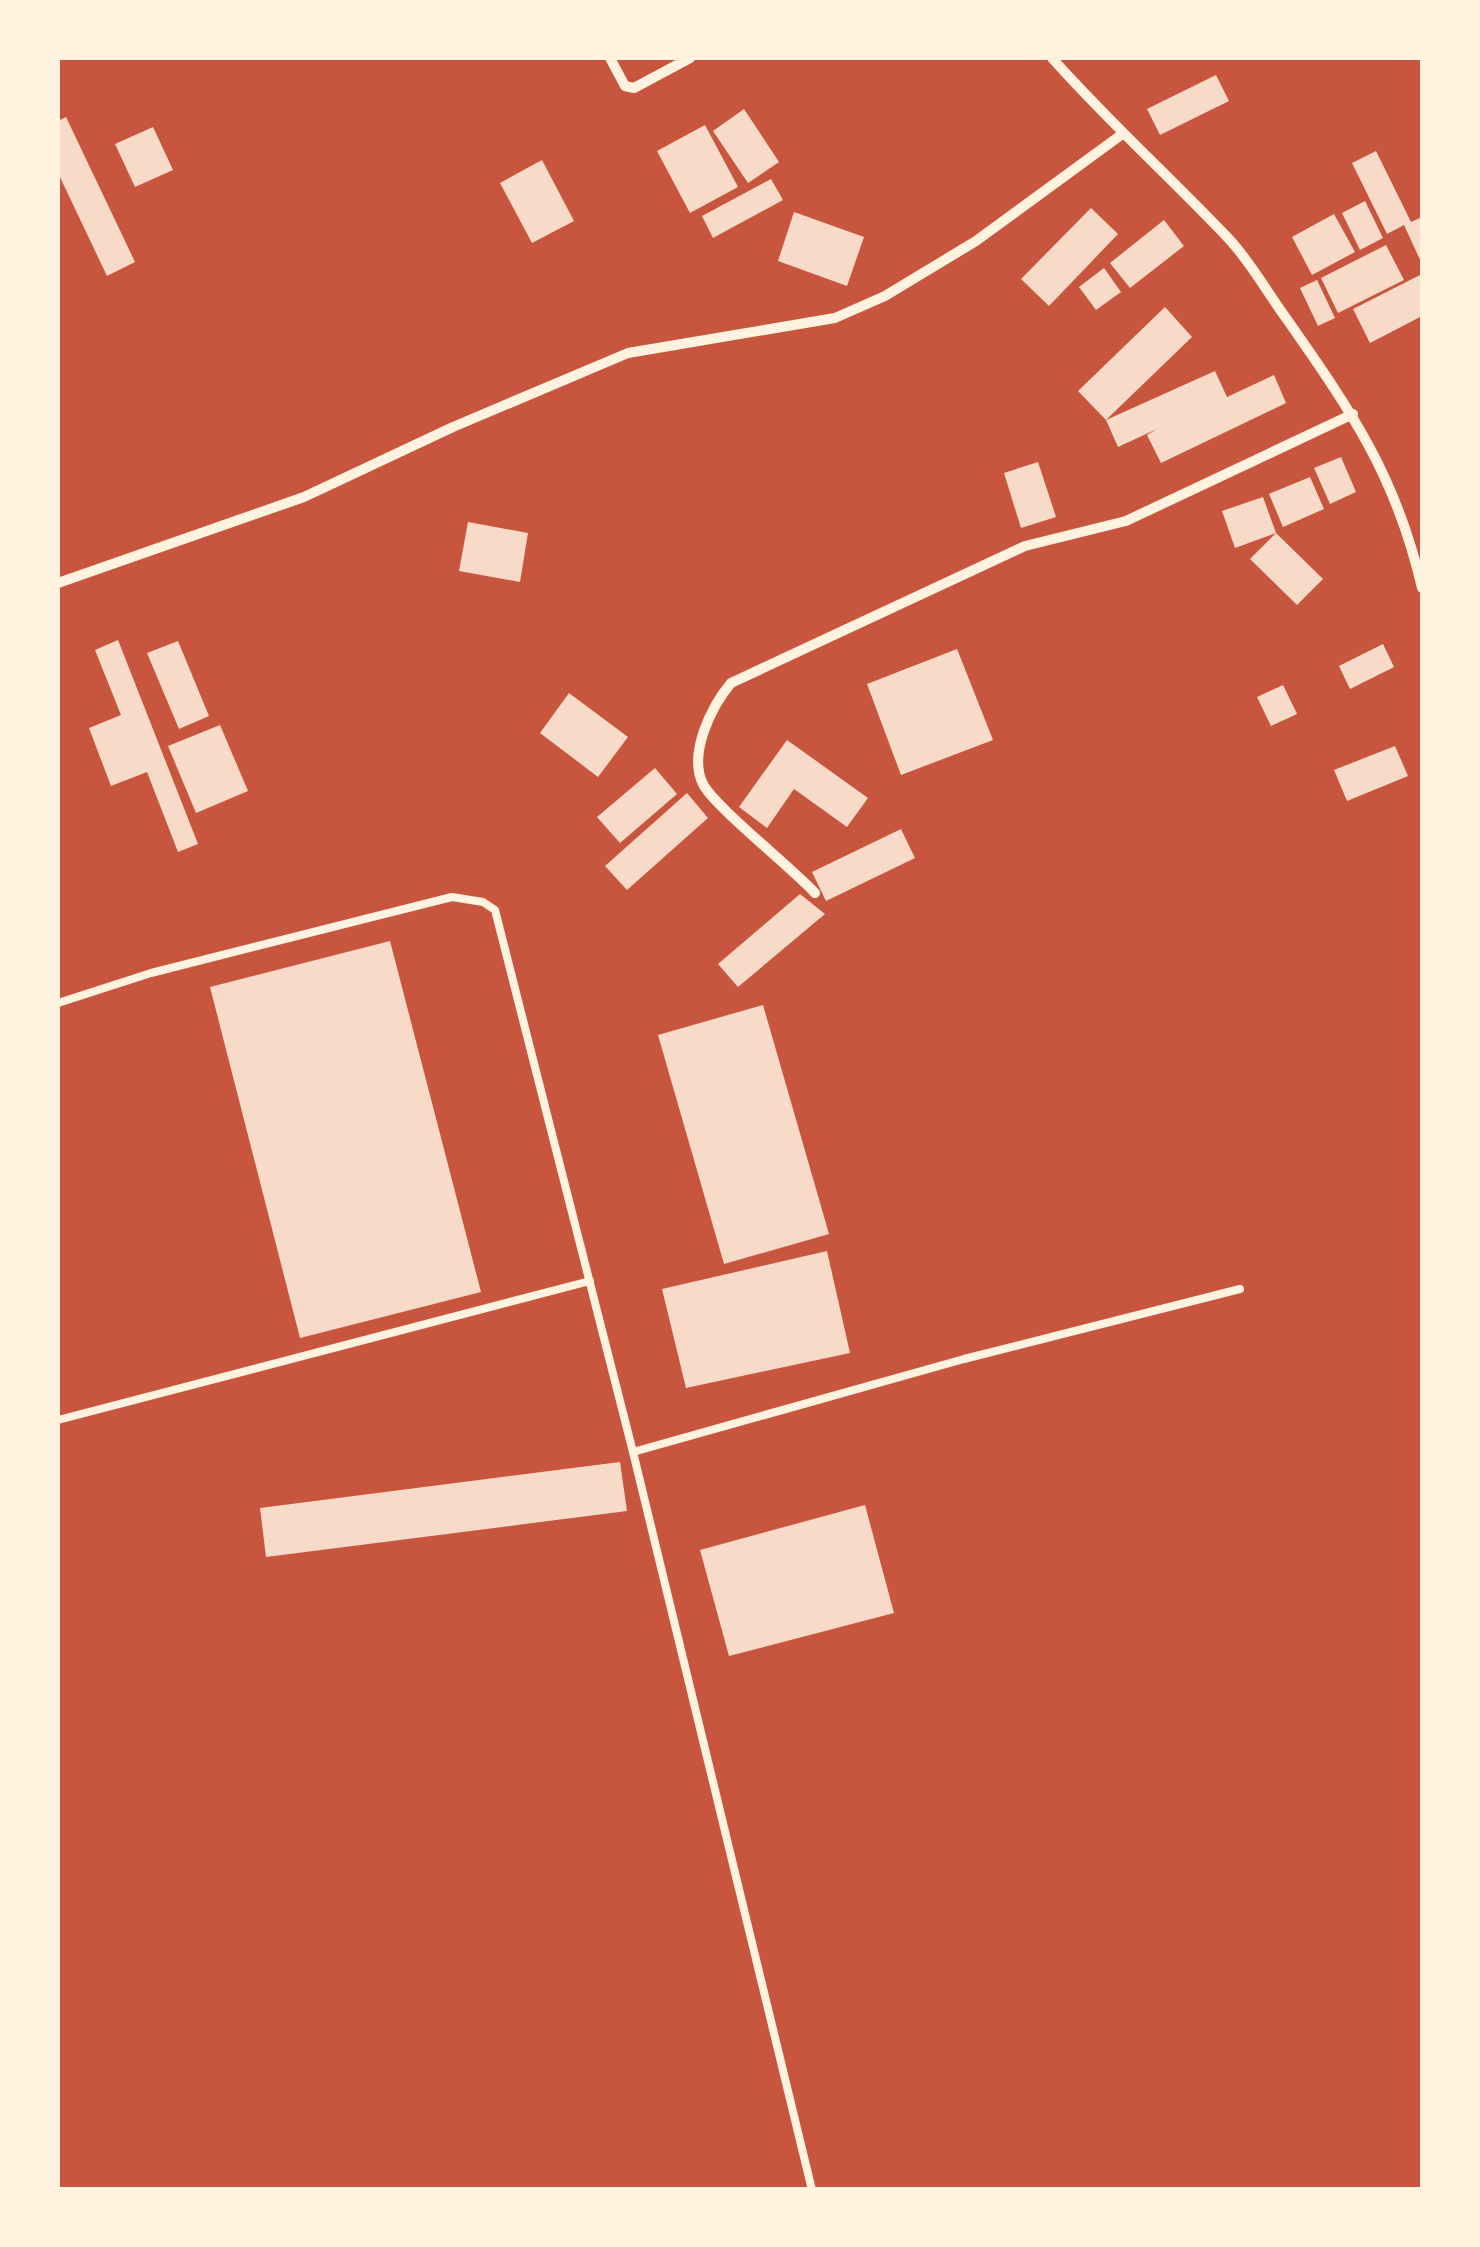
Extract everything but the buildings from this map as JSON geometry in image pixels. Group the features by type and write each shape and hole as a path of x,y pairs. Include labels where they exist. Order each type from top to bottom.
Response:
{"street":[{"path":"610,58 626,86 634,88 690,58"},
{"path":"1052,58 1121,135 1231,241 1353,414 1379,458 1408,528 1422,588"},
{"path":"58,583 304,497 452,427 628,353 835,318 885,296 976,242 1121,135"},
{"path":"814,893 704,788 698,753 720,696 731,683 1025,546 1126,521 1353,414"}],"lane":[{"path":"58,1002 151,973 452,897 483,902 495,910 633,1452 812,2190"},
{"path":"58,1420 590,1281"},
{"path":"633,1452 964,1359 1240,1289"}]}
